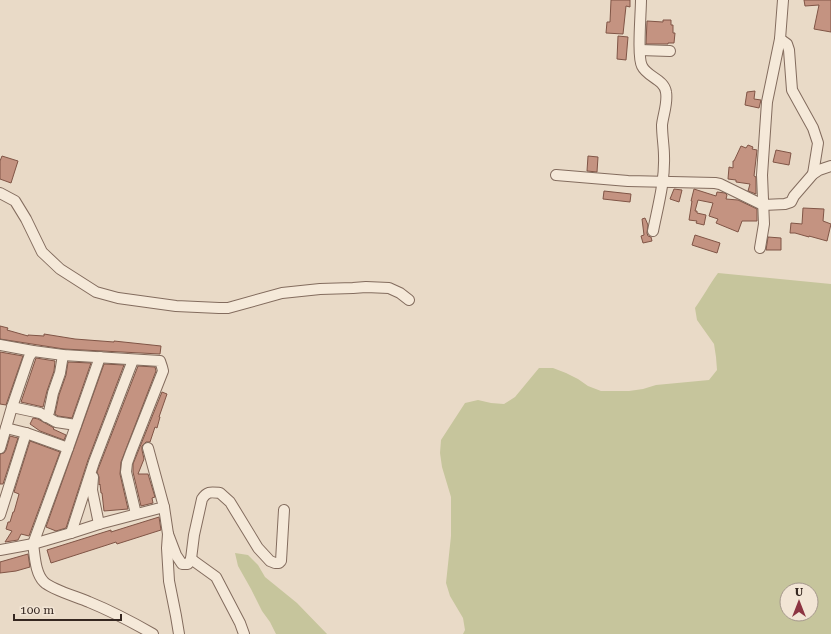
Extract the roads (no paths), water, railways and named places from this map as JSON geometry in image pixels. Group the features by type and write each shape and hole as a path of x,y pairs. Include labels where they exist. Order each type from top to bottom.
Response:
{"street":[{"path":"641,0 639,57 642,67 663,84 666,91 662,125 664,156 663,182 653,231"},
{"path":"760,248 764,224 762,175 767,102 780,39 783,0"},
{"path":"780,39 787,44 789,50 792,90 813,128 818,143 813,174"},
{"path":"640,50 670,51"},
{"path":"556,175 628,181 715,183 764,204 785,204 791,202 794,196 813,174 819,170 831,166"},
{"path":"0,193 15,201 26,219 42,252 60,269 96,292 118,298 176,306 228,308 282,293 320,289 366,287 389,288 400,293 409,300"},
{"path":"0,345 63,355 160,361 163,371 130,452 127,463 126,472 136,514"},
{"path":"0,448 29,357 33,351"},
{"path":"46,417 49,412 53,393 60,373 63,355"},
{"path":"100,357 33,544 35,559 41,578 45,583 60,591 88,601 124,617 153,634"},
{"path":"71,533 94,462 133,360"},
{"path":"12,407 40,413 56,422 76,425"},
{"path":"6,428 26,433 68,448"},
{"path":"0,515 3,492 26,433"},
{"path":"148,448 164,507 168,534 176,555 182,564 188,564 191,559 194,535 202,499 210,492 220,493 228,500 258,548 270,561 275,563 281,561 284,510"},
{"path":"94,462 92,490 99,524"},
{"path":"0,550 33,544 99,524 164,507"},
{"path":"168,534 167,548 169,581 179,634"},
{"path":"191,559 216,577 240,623 244,634"}]}
